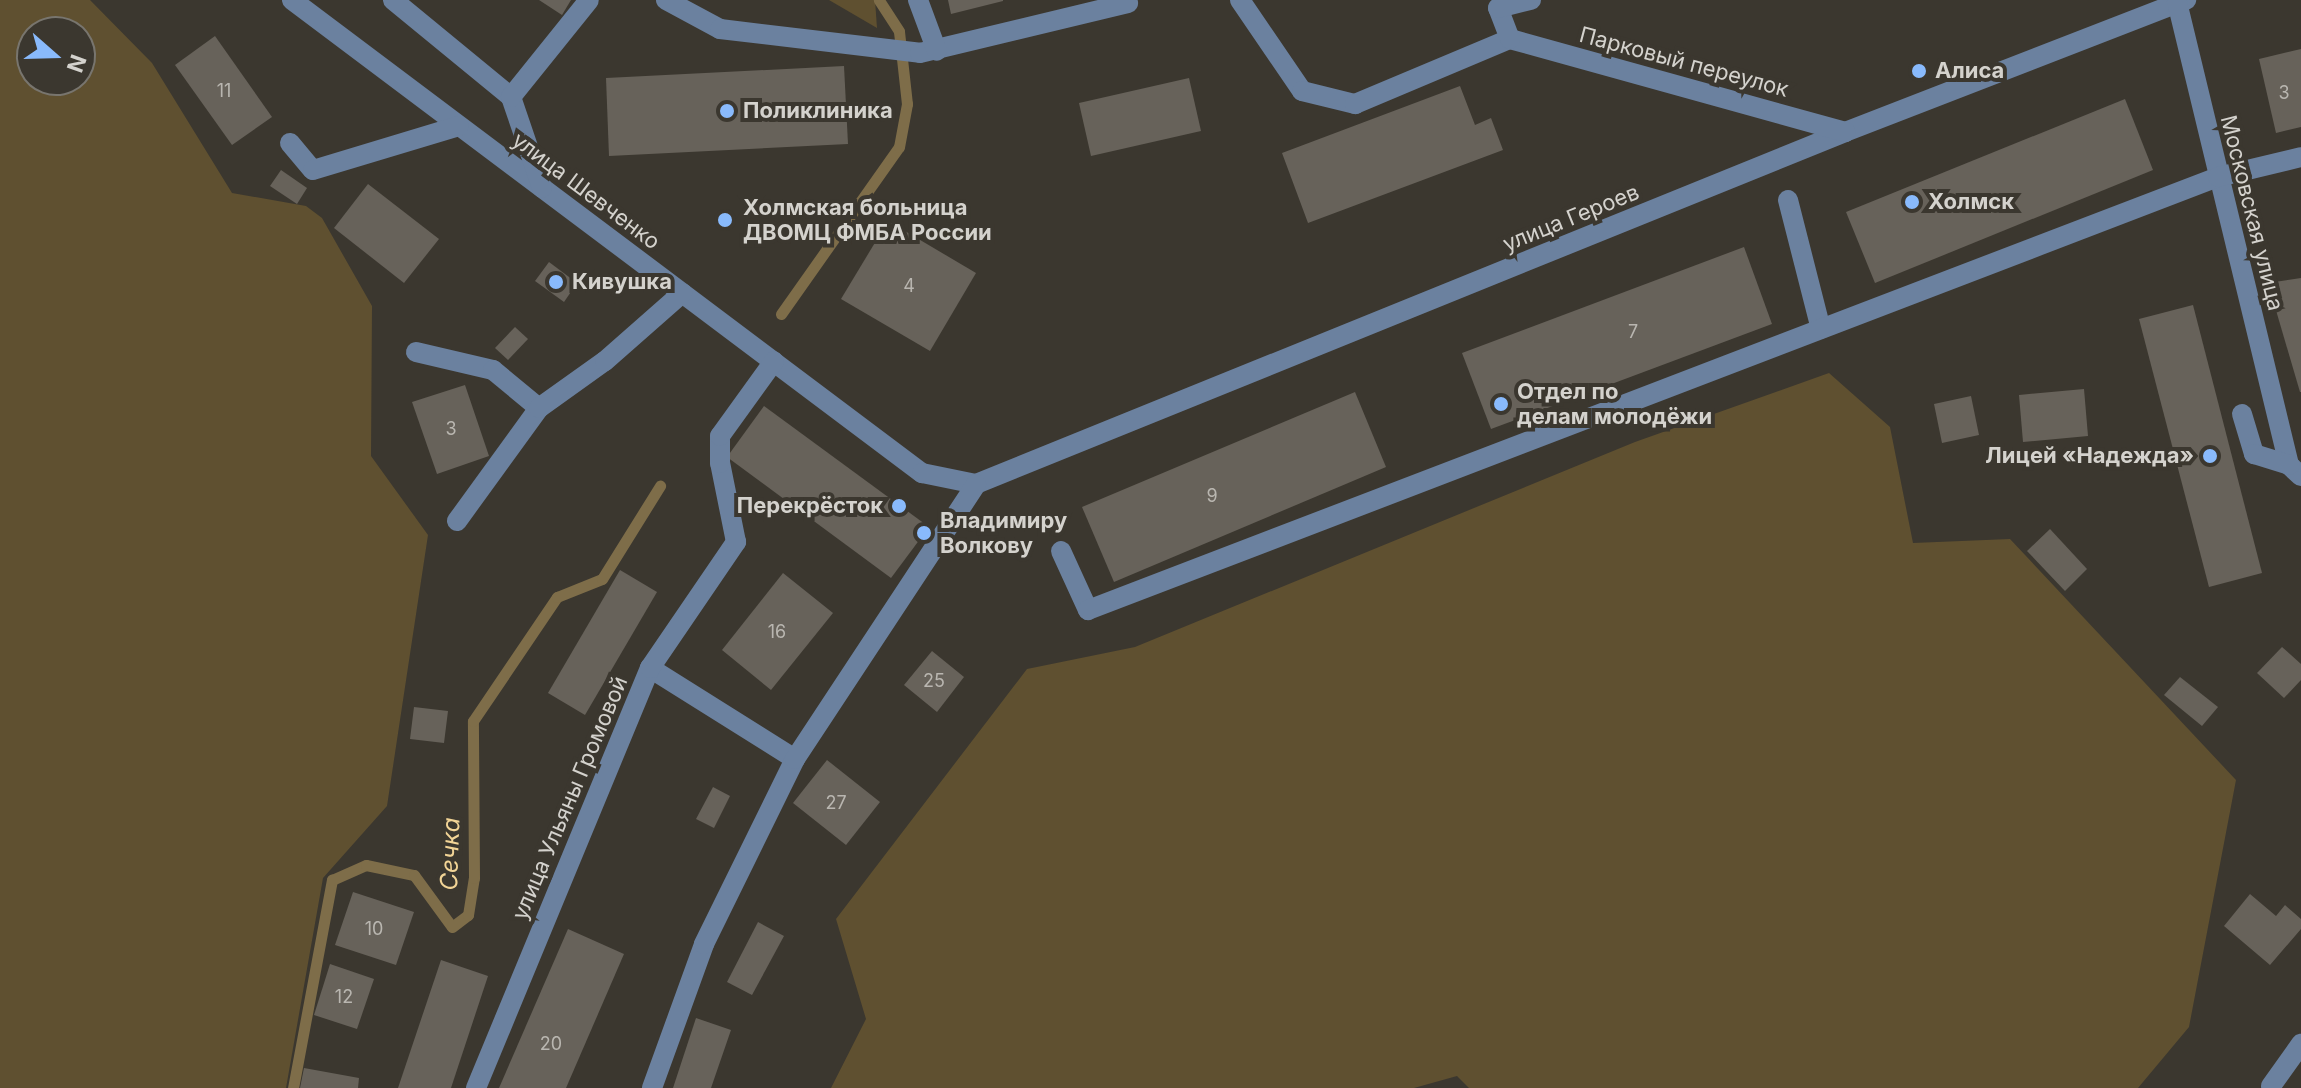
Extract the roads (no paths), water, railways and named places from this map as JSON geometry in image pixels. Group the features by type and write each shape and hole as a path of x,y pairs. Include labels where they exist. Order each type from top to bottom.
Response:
{"street":[{"name":"улица Шевченко","path":"292,0 922,473 976,484"},
{"path":"393,0 511,97 542,188"},
{"path":"511,97 589,0"},
{"path":"666,0 720,29 928,52 1128,3"},
{"path":"918,0 928,52"},
{"path":"1240,0 1302,91 1355,104 1510,39 1498,8 1531,0"},
{"name":"улица Героев","path":"976,484 1845,132 2182,1"},
{"name":"Московская улица","path":"2182,1 2218,177 2295,471"},
{"name":"Парковый переулок","path":"1510,39 1845,132"},
{"path":"290,143 313,170 459,126"},
{"path":"1061,551 1088,610 2218,177 2301,157"},
{"path":"1788,200 1821,329"},
{"path":"457,521 539,408 605,361 682,293"},
{"path":"416,352 493,370 539,408"},
{"name":"улица Ульяны Громовой","path":"476,1088 650,668 736,542 720,463 720,436 774,361"},
{"path":"2242,414 2254,454 2295,471"},
{"path":"652,1088 704,944 795,759 976,484"},
{"path":"650,668 795,759"},
{"path":"2271,1086 2301,1044"}],"waterway":[{"name":"Сечка","path":"781,314 899,147 907,104 899,31 879,0"},
{"name":"Сечка","path":"293,1088 332,880 366,865 414,875 452,927 468,915 474,878 473,721 557,597 602,579 660,486"}],"place":[{"name":"Алиса","path":"1919,71"},
{"name":"Поликлиника","path":"727,111"},
{"name":"Холмск","path":"1912,202"},
{"name":"Холмская больница ДВОМЦ ФМБА России","path":"725,220"},
{"name":"Кивушка","path":"556,282"},
{"name":"Отдел по делам молодёжи","path":"1501,404"},
{"name":"Лицей «Надежда»","path":"2210,456"},
{"name":"Перекрёсток","path":"899,506"},
{"name":"Владимиру Волкову","path":"924,533"}]}
